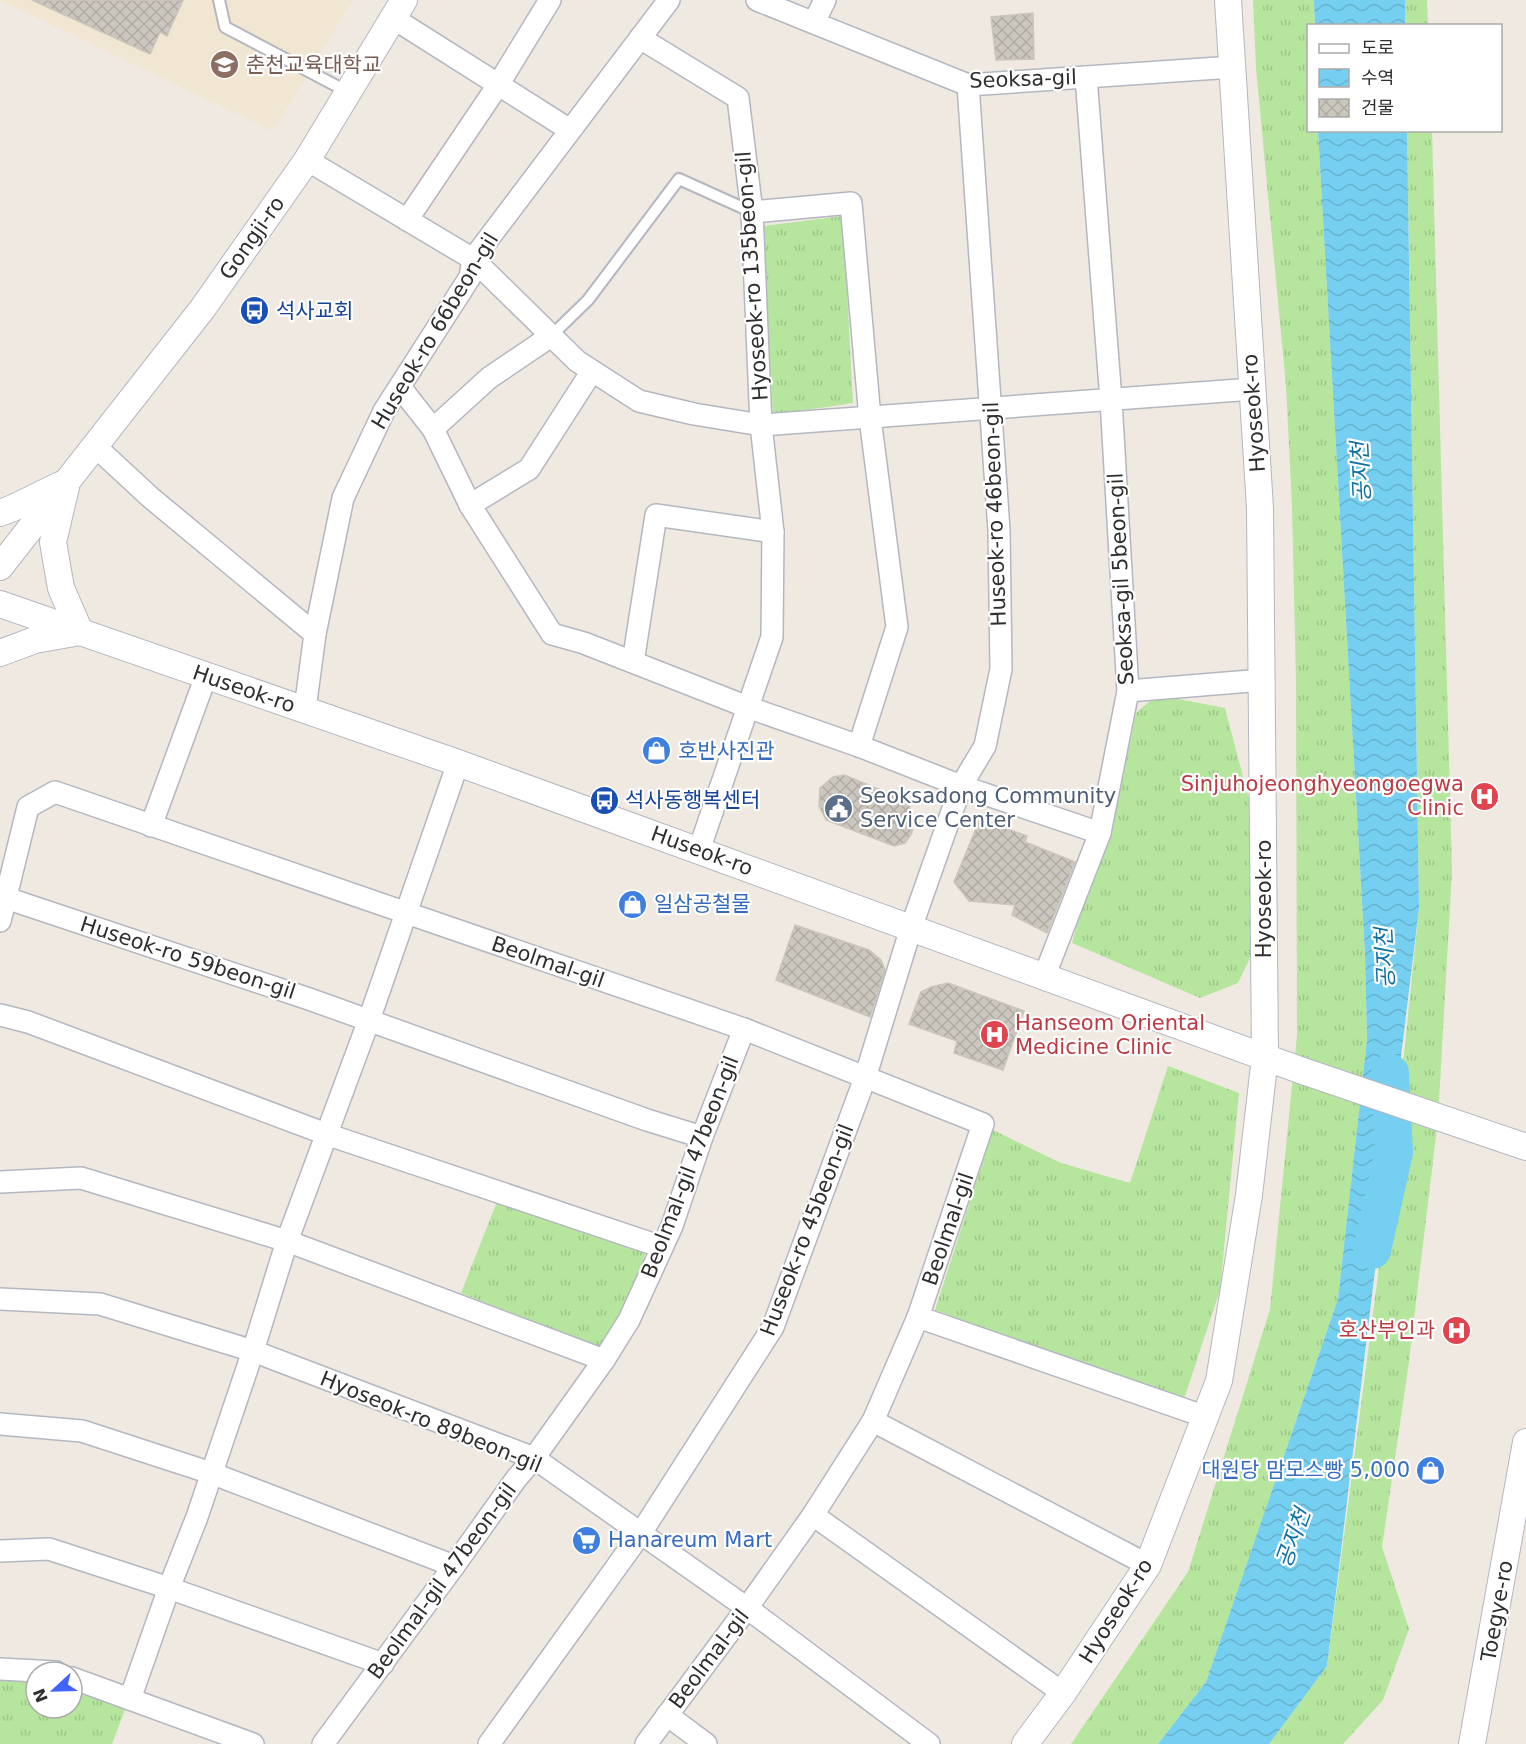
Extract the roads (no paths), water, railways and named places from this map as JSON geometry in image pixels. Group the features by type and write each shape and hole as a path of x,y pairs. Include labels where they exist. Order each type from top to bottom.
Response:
{"street":[{"path":"407,220 498,85 550,0"},
{"name":"Huseok-ro 66beon-gil","path":"305,709 315,634 343,498 384,411 470,277 473,259 669,0"},
{"name":"Seoksa-gil","path":"758,0 968,85 1233,67"},
{"path":"814,22 825,0"},
{"name":"Hyoseok-ro","path":"1025,1744 1064,1694 1148,1565 1219,1381 1250,1195 1265,1057 1260,508 1228,0"},
{"name":"Gongji-ro","path":"0,567 203,308 307,160 398,9 498,85 570,130"},
{"name":"Hyoseok-ro 135beon-gil","path":"640,38 738,98 752,212 761,425 773,532 772,637 750,708 699,850"},
{"name":"Seoksa-gil 5beon-gil","path":"1044,977 1100,833 1128,691 1111,400 1086,77"},
{"name":"Huseok-ro 46beon-gil","path":"911,928 961,786 985,746 1001,669 999,530 968,85"},
{"name":"Hyoseok-ro 135beon-gil","path":"307,160 473,259 577,361 639,401 694,414 761,425 1253,389"},
{"path":"752,212 851,203 870,418 897,627 859,746"},
{"path":"433,429 489,378 551,336"},
{"path":"470,505 530,469 592,371"},
{"path":"400,387 433,429 470,505 552,634 584,643 750,708 859,746 961,786 1100,833"},
{"path":"95,446 150,497 315,634"},
{"path":"0,513 68,481"},
{"path":"0,653 35,640 80,632 61,588 53,542 68,481"},
{"path":"633,662 656,515 773,532"},
{"name":"Huseok-ro","path":"0,604 458,763 1300,1070 1526,1147"},
{"path":"151,826 206,676"},
{"path":"1128,691 1263,680"},
{"path":"130,1699 197,1517 254,1351 287,1242 369,1020 458,763"},
{"name":"Beolmal-gil","path":"0,921 28,807 55,792 744,1029 983,1124 918,1317 873,1421 813,1515 646,1744"},
{"name":"Huseok-ro 59beon-gil","path":"6,898 369,1020 647,1120 702,1137"},
{"name":"Huseok-ro 45beon-gil","path":"489,1744 641,1533 773,1327 865,1078 911,928"},
{"path":"0,1015 28,1022 326,1134 662,1247"},
{"name":"Beolmal-gil 47beon-gil","path":"323,1744 516,1479 534,1458 604,1360 629,1320 672,1226 702,1137 744,1029"},
{"path":"0,1182 81,1178 287,1242 604,1360"},
{"name":"Hyoseok-ro 89beon-gil","path":"0,1299 100,1304 254,1351 534,1458 747,1608 929,1744"},
{"path":"918,1317 1206,1417"},
{"path":"873,1421 1148,1565"},
{"path":"0,1424 82,1431 211,1473 454,1566"},
{"name":"Toegye-ro","path":"1472,1744 1526,1442"},
{"path":"813,1515 1064,1694"},
{"path":"0,1551 49,1549 169,1588 383,1664"},
{"path":"0,1669 24,1670"},
{"path":"84,1682 253,1744"},
{"name":"Beolmal-gil","path":"667,1715 706,1744"}],"lane":[{"path":"219,0 225,27 348,92"},
{"path":"551,336 588,300 679,179 752,212"}],"water":[{"path":"1314,0 1405,0 1405,24 1315,24"},
{"path":"1318,132 1407,132 1419,908 1327,1666 1269,1744 1158,1744 1206,1682 1338,1299 1367,1040 1365,954"}],"waterway":[{"name":"공지천","path":"1372,1250 1394,1152 1390,1073"}],"place":[{"name":"춘천교육대학교","path":"225,65"},
{"name":"석사교회","path":"255,311"},
{"name":"호반사진관","path":"657,751"},
{"name":"Sinjuhojeonghyeongoegwa Clinic","path":"1485,796"},
{"name":"석사동행복센터","path":"604,800"},
{"name":"Seoksadong Community Service Center","path":"839,808"},
{"name":"일삼공철물","path":"633,904"},
{"name":"Hanseom Oriental Medicine Clinic","path":"994,1035"},
{"name":"호산부인과","path":"1456,1330"},
{"name":"대원당 맘모스빵 5,000","path":"1431,1470"},
{"name":"Hanareum Mart","path":"587,1540"}]}
